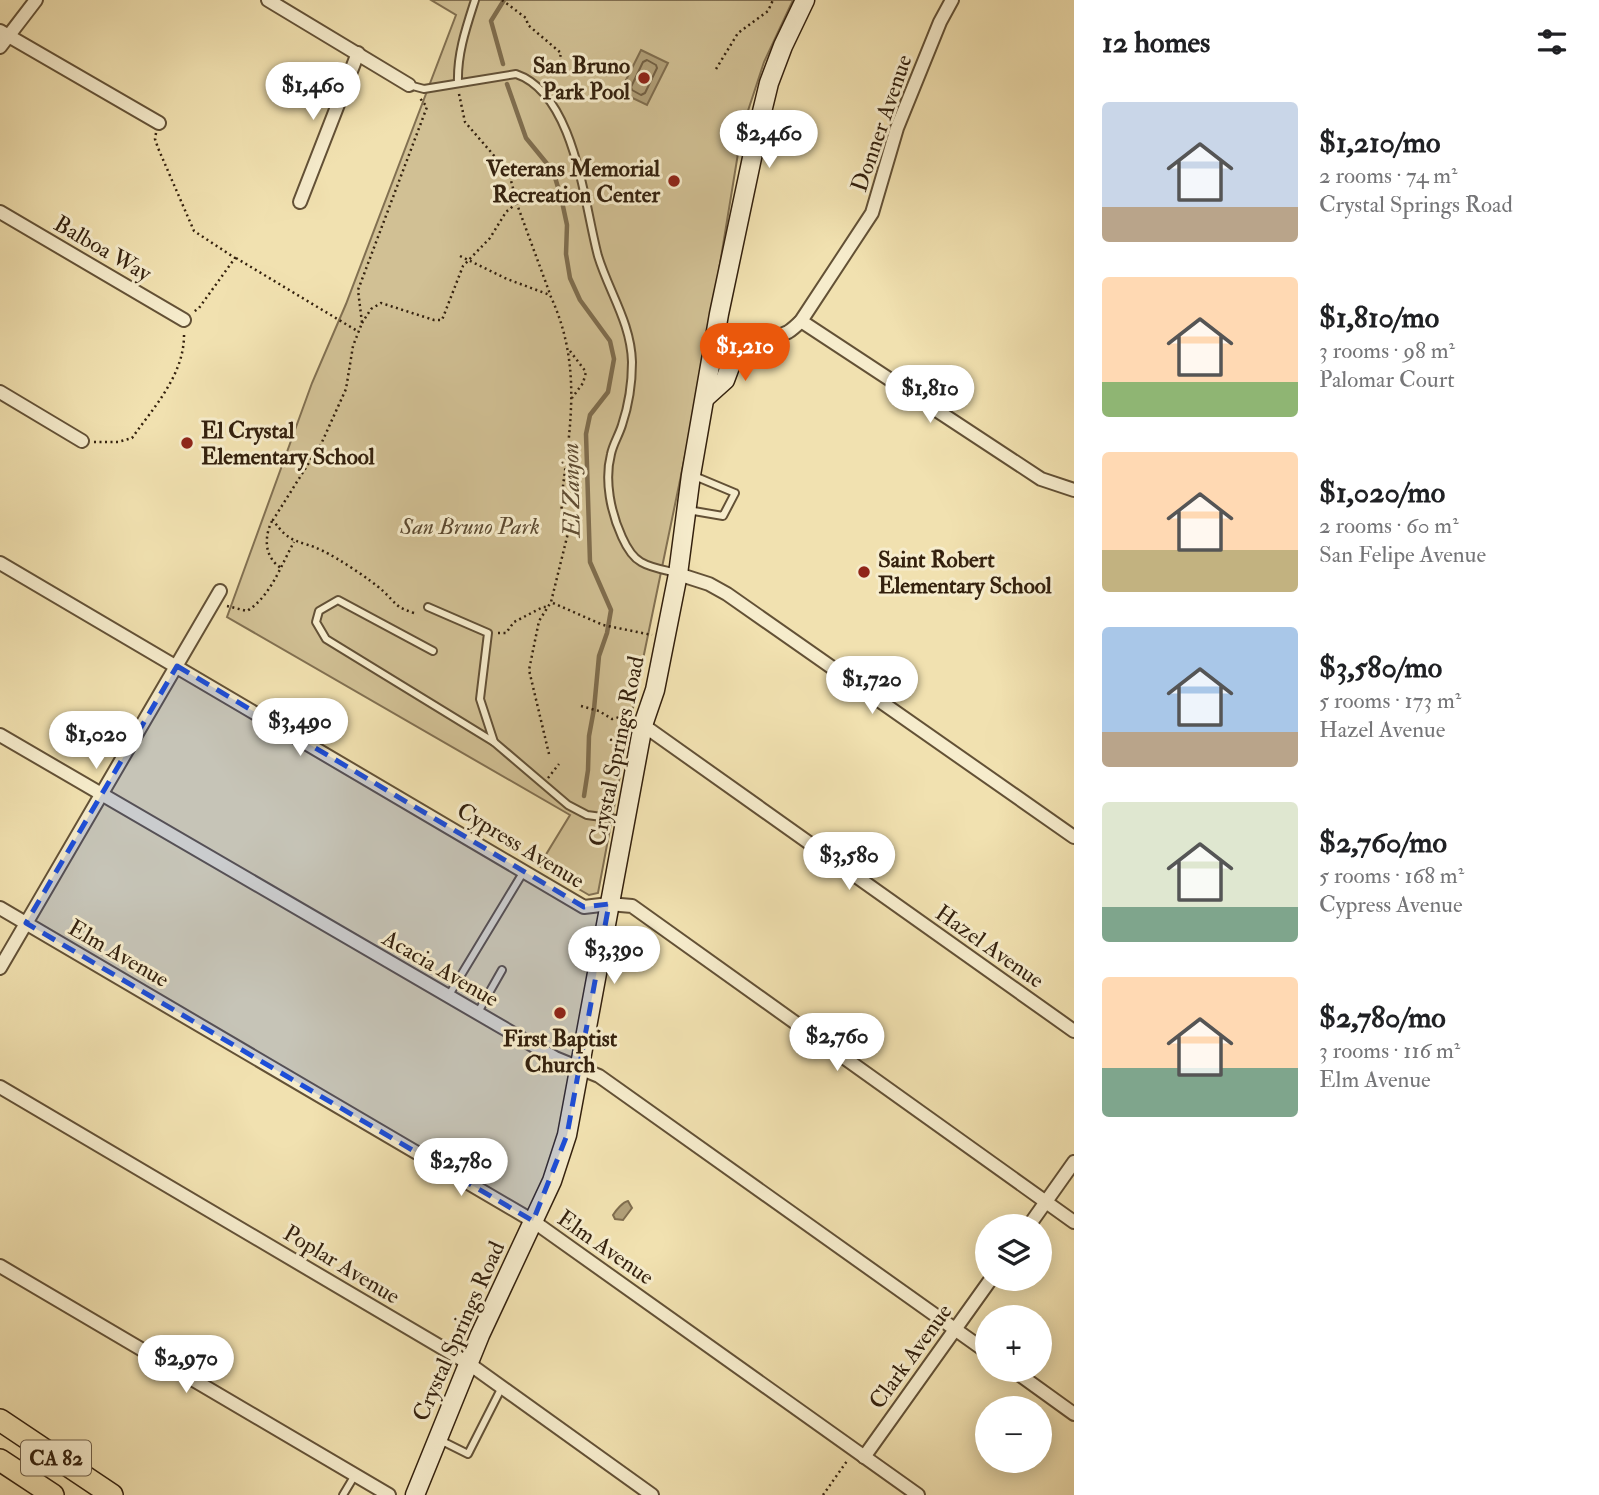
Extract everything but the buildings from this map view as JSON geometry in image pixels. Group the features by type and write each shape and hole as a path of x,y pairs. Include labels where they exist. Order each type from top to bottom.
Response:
{"main road":[{"name":"Crystal Springs Road","path":"415,1495 468,1363 561,1158 644,722 656,690 666,638 716,334 769,83 791,26 805,0"},
{"path":"705,398 726,380 741,337"},
{"name":"CA 82","path":"0,1420 112,1495"},
{"name":"CA 82","path":"0,1460 53,1495"}],"street":[{"path":"0,47 4,34 36,0"},
{"path":"268,0 412,87"},
{"name":"Donner Avenue","path":"801,321 872,213 897,128 940,22 952,0"},
{"path":"4,34 159,124"},
{"path":"300,202 358,53"},
{"name":"Balboa Way","path":"0,212 184,320"},
{"path":"716,334 741,337 778,335 789,332 801,321 1041,479 1074,490"},
{"path":"0,392 82,441"},
{"name":"Cypress Avenue","path":"0,563 584,907 609,904 632,906 1074,1222"},
{"path":"678,574 709,584 727,594 1074,836"},
{"path":"0,968 219,594"},
{"name":"Hazel Avenue","path":"644,722 1074,1031"},
{"name":"Acacia Avenue","path":"0,735 477,1014 555,1058 606,1081 975,1343"},
{"name":"Elm Avenue","path":"0,908 533,1221 918,1495"},
{"name":"Poplar Avenue","path":"0,1087 468,1363 652,1495"},
{"path":"1037,1214 1074,1162"},
{"path":"0,1266 389,1495"},
{"name":"Clark Avenue","path":"859,1453 982,1291"},
{"path":"1030,1382 1074,1414"}],"lane":[{"path":"458,83 457,70 462,38 475,0"},
{"path":"412,87 425,89 516,74 528,78 538,87 554,110 579,163 599,258 618,303 632,359 629,400 611,454 608,477 617,526 633,556 640,562 678,574"},
{"path":"686,509 723,516 735,493 691,475"},
{"path":"433,651 338,600 319,611 316,622 326,639 494,743 568,805 587,815 625,820"},
{"path":"428,607 488,633 480,699 494,743"},
{"path":"448,997 524,871"},
{"path":"477,1014 502,970"},
{"path":"438,1439 468,1454 502,1387"},
{"path":"343,1495 355,1475"}],"path":[{"path":"502,0 526,18 528,25 561,52 559,63"},
{"path":"716,69 738,33 768,12 773,0"},
{"path":"458,83 465,122 509,173 517,203 561,320 569,349 572,398 561,502 562,511 572,522 572,526 551,602 539,621 529,670 549,754"},
{"path":"362,323 358,290 427,107 412,87"},
{"path":"281,568 273,562 268,551 267,532 322,442 346,389 353,346 371,309 381,303 434,320 442,320 468,260 490,238 506,212 517,203"},
{"path":"460,256 507,279 550,295"},
{"path":"235,258 359,332"},
{"path":"569,349 586,372 583,383 572,398"},
{"path":"272,520 282,533 294,541 322,550 382,590 397,608 414,614"},
{"path":"219,594 226,605 247,611 257,605 281,568 294,541"},
{"path":"551,602 603,625 666,638"},
{"path":"488,633 506,633 514,622 548,607"},
{"path":"581,706 599,710 611,719 620,717 644,722"},
{"path":"544,784 559,764"},
{"path":"822,1495 859,1453"}],"highlighted area":[{"path":"177,666 584,907 609,904 567,1135 533,1221 26,923"}],"green space":[{"name":"San Bruno Park","path":"431,0 793,0 764,62 742,129 702,374 630,722 598,893 589,895 539,866 570,815 227,617 312,383 346,304 456,15"}],"water":[{"name":"San Bruno Park Pool","path":"641,50 668,63 647,105 620,92"},
{"path":"628,1201 632,1208 623,1220 615,1219 614,1213"}],"waterway":[{"name":"El Zanjon","path":"503,64 491,21 504,0"},
{"name":"El Zanjon","path":"507,84 526,138 553,171 567,225 566,254 570,278 580,300 610,341 614,359 608,392 590,415 586,434 590,562 611,610 599,656 584,796"}],"place":[{"name":"San Bruno Park Pool","path":"644,78"},
{"name":"Veterans Memorial Recreation Center","path":"674,181"},
{"name":"El Crystal Elementary School","path":"187,443"},
{"name":"Saint Robert Elementary School","path":"864,572"},
{"name":"First Baptist Church","path":"560,1013"}]}
